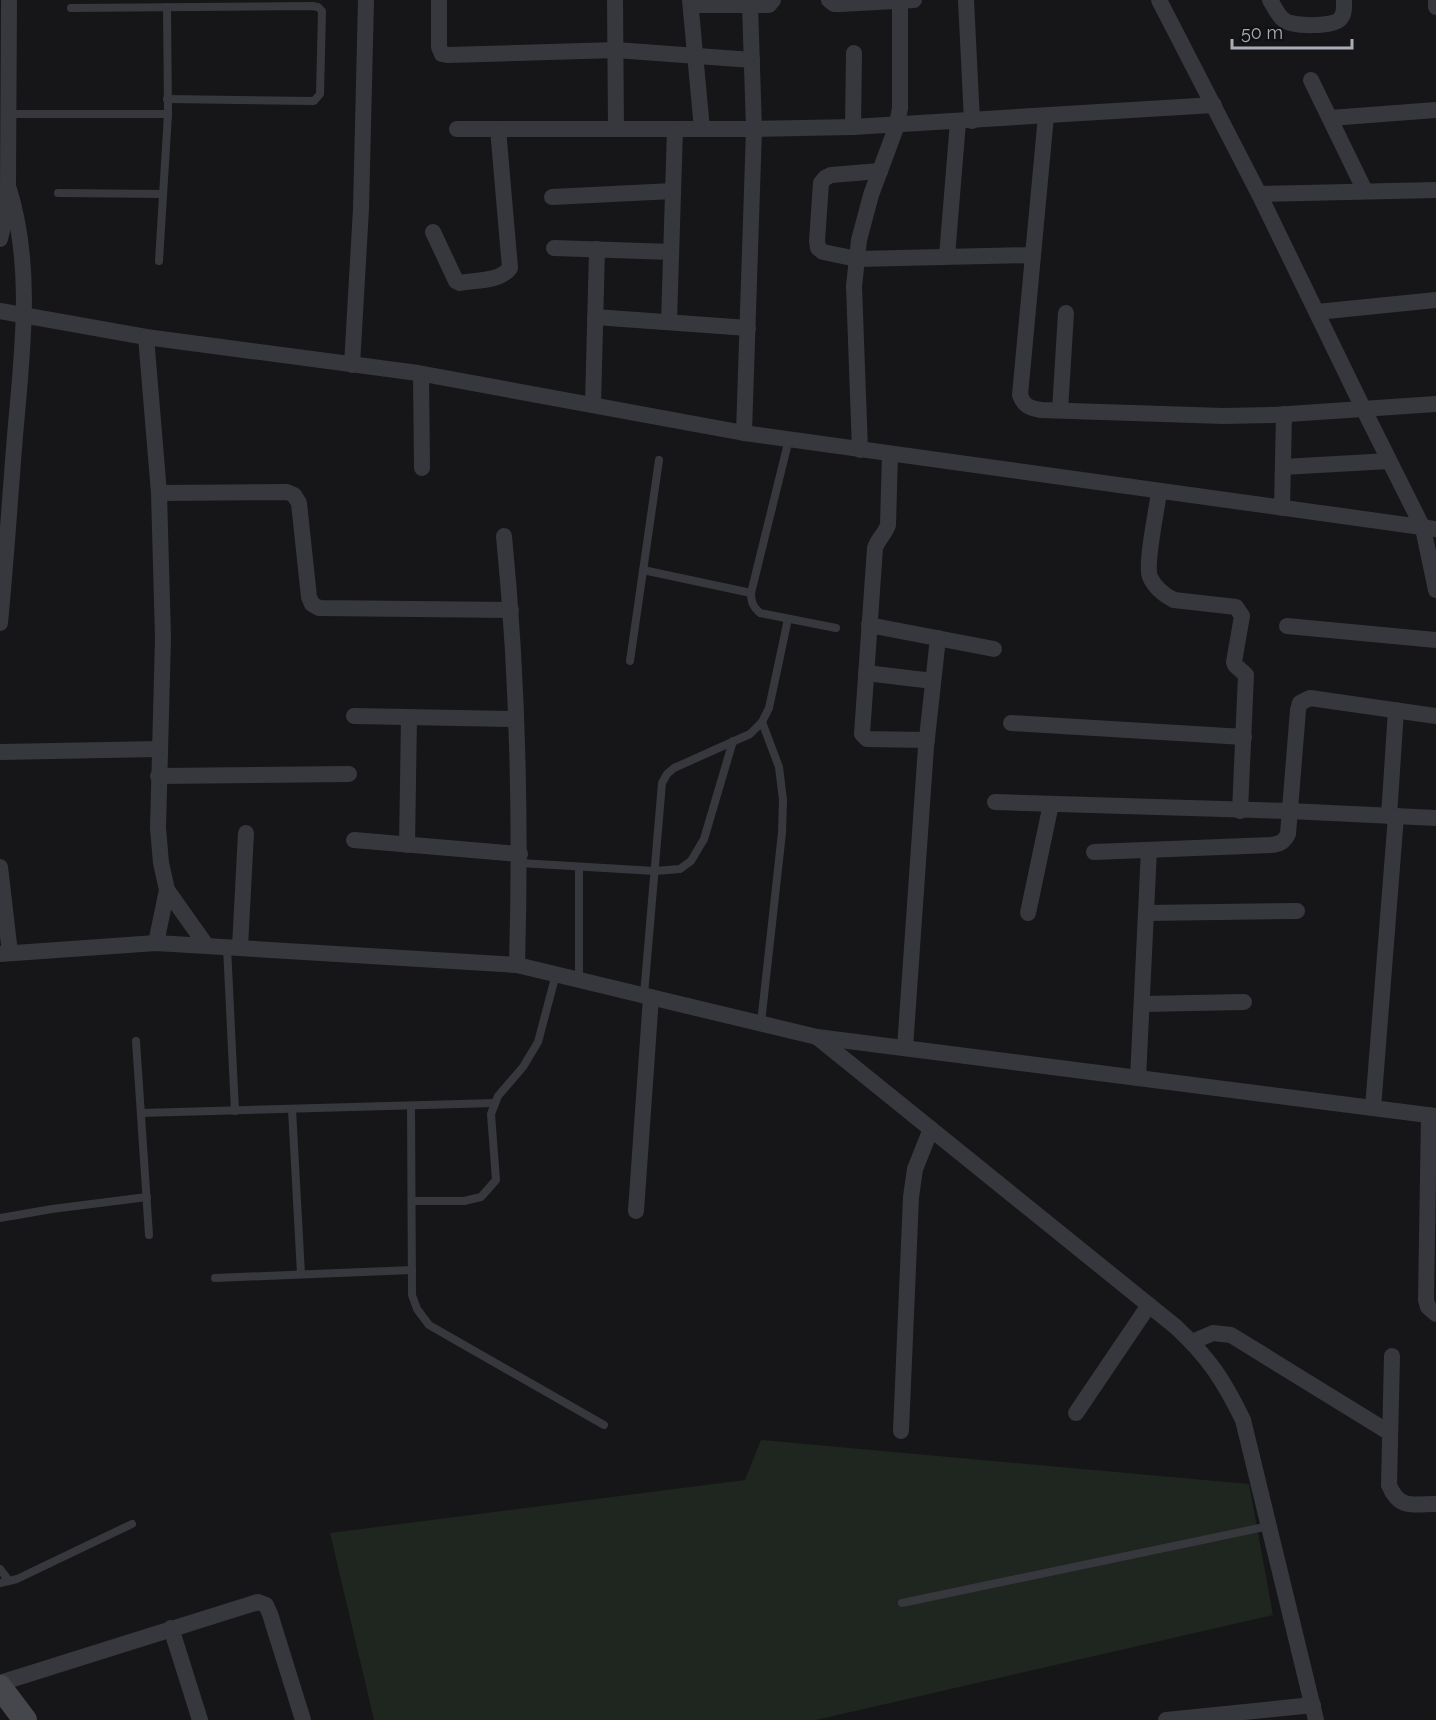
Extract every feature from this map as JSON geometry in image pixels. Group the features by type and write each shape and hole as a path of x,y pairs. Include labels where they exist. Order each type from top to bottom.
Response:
{"street":[{"path":"0,239 9,186 5,39 9,0"},
{"path":"352,364 361,209 366,0"},
{"path":"439,0 439,47 442,54 447,55 616,50 752,60"},
{"path":"615,0 616,129"},
{"path":"702,129 691,3 769,5 773,0"},
{"path":"829,0 834,4 914,0"},
{"path":"860,450 854,286 865,217 897,125 900,108 900,0"},
{"path":"947,256 965,121 966,0"},
{"path":"1159,0 1259,194 1389,461 1430,529 1436,590"},
{"path":"1270,0 1282,19 1293,25 1333,23 1340,19 1344,12 1344,0"},
{"path":"1436,0 1436,7"},
{"path":"744,433 754,129 750,5"},
{"path":"853,127 854,53"},
{"path":"1311,80 1365,191"},
{"path":"457,129 853,127 1214,105"},
{"path":"1330,118 1436,110"},
{"path":"1046,116 1020,395 1023,404 1030,408 1060,410 1223,416 1436,404"},
{"path":"433,232 456,281 460,283 499,277 506,274 510,268 498,129"},
{"path":"669,322 675,129"},
{"path":"880,171 831,175 821,183 817,241 818,248 823,252 857,258 1033,255"},
{"path":"0,623 25,316 19,228 9,186"},
{"path":"1259,194 1436,190"},
{"path":"552,197 673,191"},
{"path":"554,248 671,252"},
{"path":"593,405 597,249"},
{"path":"1317,312 1436,300"},
{"path":"0,311 146,337 421,374 789,440 1430,529"},
{"path":"1060,410 1066,313"},
{"path":"595,317 748,328"},
{"path":"146,337 159,493 163,638 158,776 158,828 161,862 167,890 206,945"},
{"path":"421,374 422,468"},
{"path":"1282,508 1284,414"},
{"path":"890,454 888,525 875,548 862,734 864,738 927,740"},
{"path":"1283,467 1389,461"},
{"path":"159,493 287,492 294,495 299,503 309,597 312,604 319,608 511,610"},
{"path":"1159,492 1148,570 1155,586 1174,600 1236,607 1241,612 1234,662 1246,675 1240,811"},
{"path":"504,536 511,610 516,719 520,859 517,965"},
{"path":"869,625 994,649"},
{"path":"1287,626 1436,640"},
{"path":"905,1048 927,740 938,638"},
{"path":"866,673 933,681"},
{"path":"1094,852 1279,844 1284,841 1288,834 1298,710 1304,699 1436,716"},
{"path":"1373,1108 1392,816 1396,710"},
{"path":"354,716 516,719"},
{"path":"407,845 409,718"},
{"path":"1011,723 1244,737"},
{"path":"0,752 159,749"},
{"path":"158,776 349,774"},
{"path":"995,802 1436,818"},
{"path":"1028,913 1051,804"},
{"path":"234,947 246,833"},
{"path":"354,840 520,859"},
{"path":"1138,1078 1149,850"},
{"path":"0,867 5,954 156,943 517,965 817,1037 1433,1115 1426,1300 1428,1307 1436,1314"},
{"path":"156,943 167,890"},
{"path":"1146,914 1297,911"},
{"path":"636,1211 647,996"},
{"path":"1142,1004 1244,1002"},
{"path":"817,1037 1149,1305 1202,1352 1224,1382 1243,1420 1315,1712 1166,1720"},
{"path":"902,1431 911,1197 915,1169 931,1129"},
{"path":"1076,1413 1149,1305"},
{"path":"1192,1342 1213,1333 1231,1335 1390,1432"},
{"path":"1392,1356 1389,1485 1398,1502 1436,1504"},
{"path":"25,1720 0,1685 171,1628 258,1602 266,1605 270,1614 303,1720"},
{"path":"171,1628 200,1720"}],"lane":[{"path":"71,8 312,6 322,11 320,94 314,101 167,99"},
{"path":"159,261 168,114 167,7"},
{"path":"6,116 168,114"},
{"path":"58,193 163,194"},
{"path":"789,440 751,593 751,601 760,613 836,628"},
{"path":"630,661 659,460"},
{"path":"643,570 751,593"},
{"path":"647,996 662,783 674,768 750,734 762,722 769,708 788,619"},
{"path":"761,1023 782,833 783,800 779,767 762,722"},
{"path":"520,859 579,867 655,871 680,869 691,861 704,839 733,741"},
{"path":"579,867 579,980"},
{"path":"234,947 235,1111"},
{"path":"412,1201 464,1201 481,1197 496,1180 491,1114 498,1096 523,1067 538,1042 556,974"},
{"path":"136,1041 149,1235"},
{"path":"141,1113 495,1104"},
{"path":"411,1106 412,1295 417,1309 429,1325 604,1425"},
{"path":"292,1109 301,1274"},
{"path":"0,1218 147,1197"},
{"path":"215,1278 412,1270"},
{"path":"0,1569 4,1582 17,1579 132,1524"},
{"path":"902,1603 1269,1526"}],"shaded area":[{"path":"761,1440 1249,1484 1273,1615 816,1720 374,1720 330,1533 745,1480"}]}
